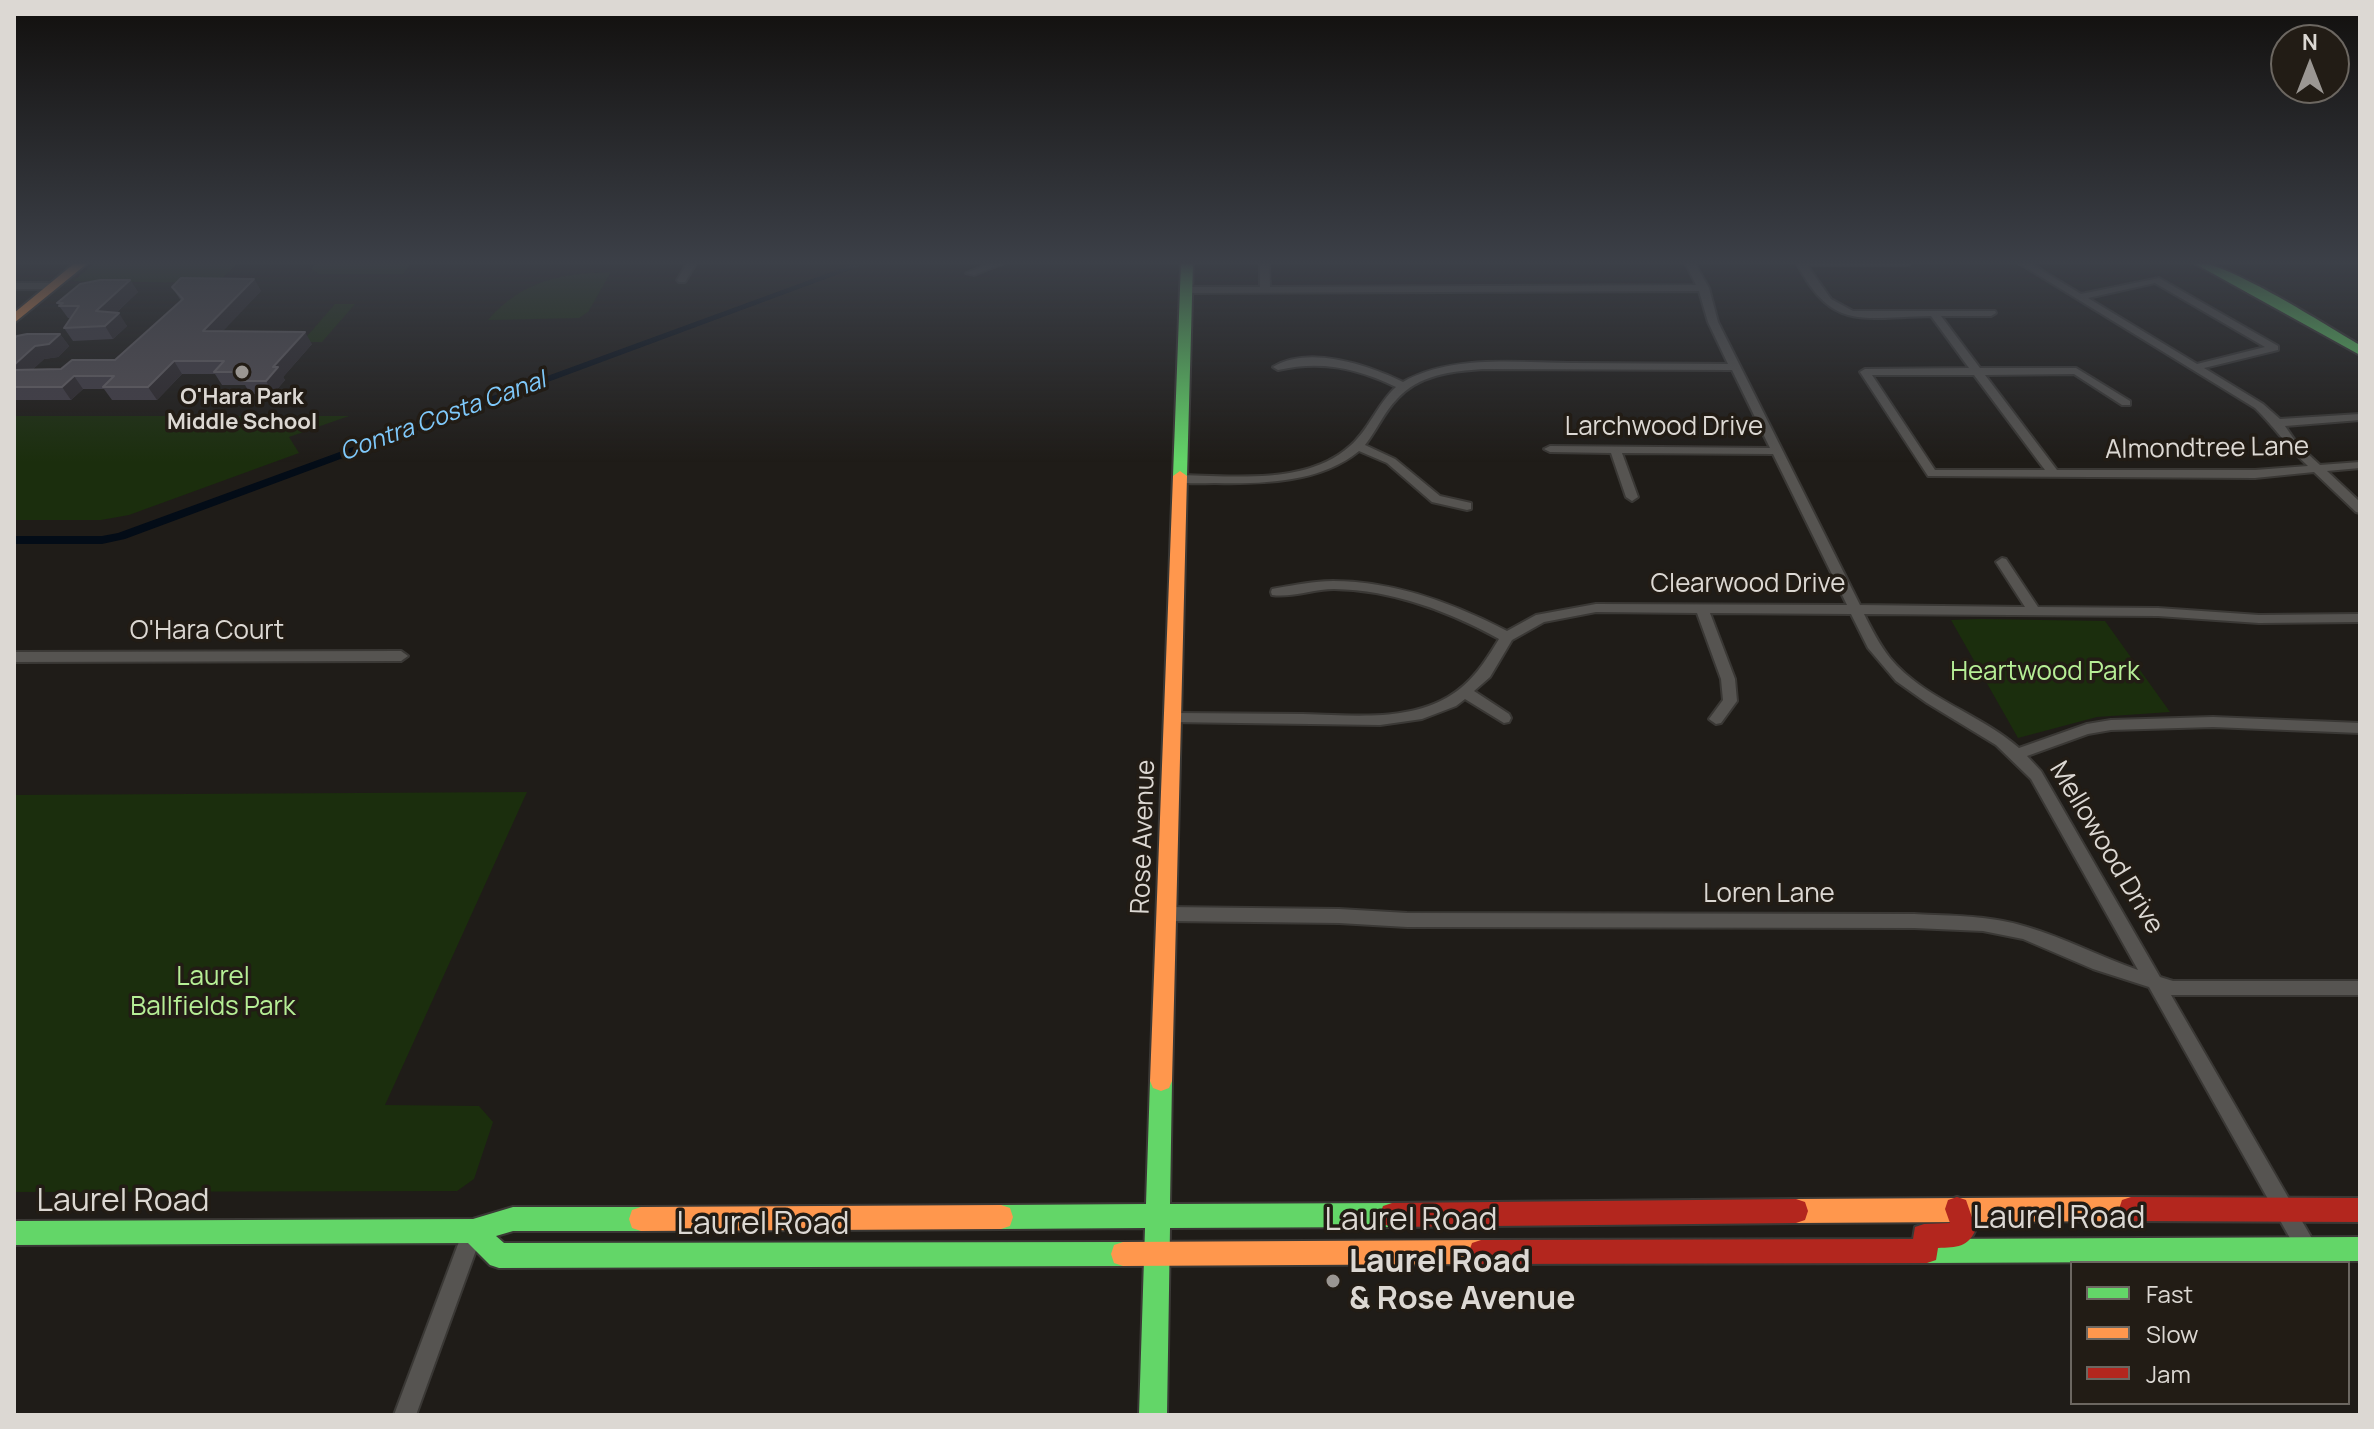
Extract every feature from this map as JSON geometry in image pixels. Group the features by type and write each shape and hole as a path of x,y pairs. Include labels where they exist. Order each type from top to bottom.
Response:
{"main road":[{"name":"Rose Avenue","path":"1153,1415 1185,329"},
{"path":"2322,329 2360,351"},
{"path":"2337,329 2360,342"},
{"path":"1889,1249 1923,1236 1960,1235 1964,1229 1957,1209"},
{"name":"Laurel Road","path":"14,1233 473,1231 513,1219 1957,1209 2360,1210"},
{"name":"Laurel Road","path":"473,1231 499,1256 2360,1249"}],"street":[{"name":"Mellowood Drive","path":"1716,329 1885,664 1903,682 1931,702 1982,729 2017,754 2046,789 2307,1249"},
{"path":"1945,329 2054,474"},
{"path":"2133,329 2250,400 2277,423 2285,438 2360,509"},
{"path":"2196,367 2274,348 2240,329"},
{"path":"1278,367 1293,362 1354,364 1404,387"},
{"path":"1181,479 1290,476 1323,467 1358,446 1386,403 1404,387 1444,370 1483,366 1736,367"},
{"path":"1978,372 2076,371 2126,403"},
{"name":"Almondtree Lane","path":"1978,372 1865,372 1932,474 2255,474 2360,465"},
{"path":"2277,423 2360,417"},
{"path":"1358,446 1391,461 1436,499 1467,506"},
{"name":"Larchwood Drive","path":"1550,449 1777,451"},
{"path":"1615,449 1632,497"},
{"path":"2002,562 2034,611"},
{"path":"1175,718 1380,720 1417,715 1451,702 1465,692 1485,674 1507,637 1464,615 1389,592 1332,585 1277,592"},
{"path":"1702,609 1728,679 1730,701 1716,719"},
{"name":"Clearwood Drive","path":"1507,637 1541,618 1570,611 2158,612 2259,619 2360,618"},
{"name":"O'Hara Court","path":"14,657 401,656"},
{"path":"1465,692 1504,718"},
{"path":"2017,754 2087,729 2111,725 2213,722 2360,728"},
{"name":"Loren Lane","path":"1167,914 1420,920 1914,921 1983,924 2025,933 2173,988 2360,988"},
{"path":"405,1415 473,1231"}],"green space":[{"path":"314,329 334,329 322,342 302,342"},
{"path":"14,416 349,416 289,437 299,453 129,515 101,520 14,520"},
{"name":"Heartwood Park","path":"1951,620 2105,621 2170,712 2097,717 2018,738"},
{"name":"Laurel Ballfields Park","path":"527,792 385,1105 479,1106 493,1122 474,1179 457,1191 14,1192 14,795"}],"building":[{"path":"150,329 305,332 273,367 278,367 266,381 242,381 250,372 214,372 224,361 174,361 148,387 103,387 114,376 74,376 62,387 14,387 14,370 61,369 72,360 115,360"},
{"path":"27,334 60,334 49,344 35,346 14,365 14,339"}],"waterway":[{"name":"Contra Costa Canal","path":"14,540 102,540 121,536 685,329"}],"traffic: fast":[{"path":"1180,476 1185,329"},
{"path":"2322,329 2360,351"},
{"path":"1153,1415 1161,1081"},
{"path":"1001,1217 1392,1215"},
{"path":"14,1233 473,1231 513,1219 641,1219"},
{"path":"473,1231 499,1256 1123,1254"},
{"path":"1927,1251 2360,1249"}],"traffic: slow":[{"path":"1161,1081 1180,476"},
{"path":"1796,1211 2131,1209"},
{"path":"641,1219 1001,1217"},
{"path":"1123,1254 1481,1252"}],"traffic: jam":[{"path":"1924,1236 1960,1235 1964,1229 1957,1209"},
{"path":"2131,1209 2360,1210"},
{"path":"1392,1215 1796,1211"},
{"path":"1481,1252 1927,1251"}],"place":[{"name":"O'Hara Park Middle School","path":"242,372"},
{"name":"Laurel Road & Rose Avenue","path":"1333,1281"}]}
